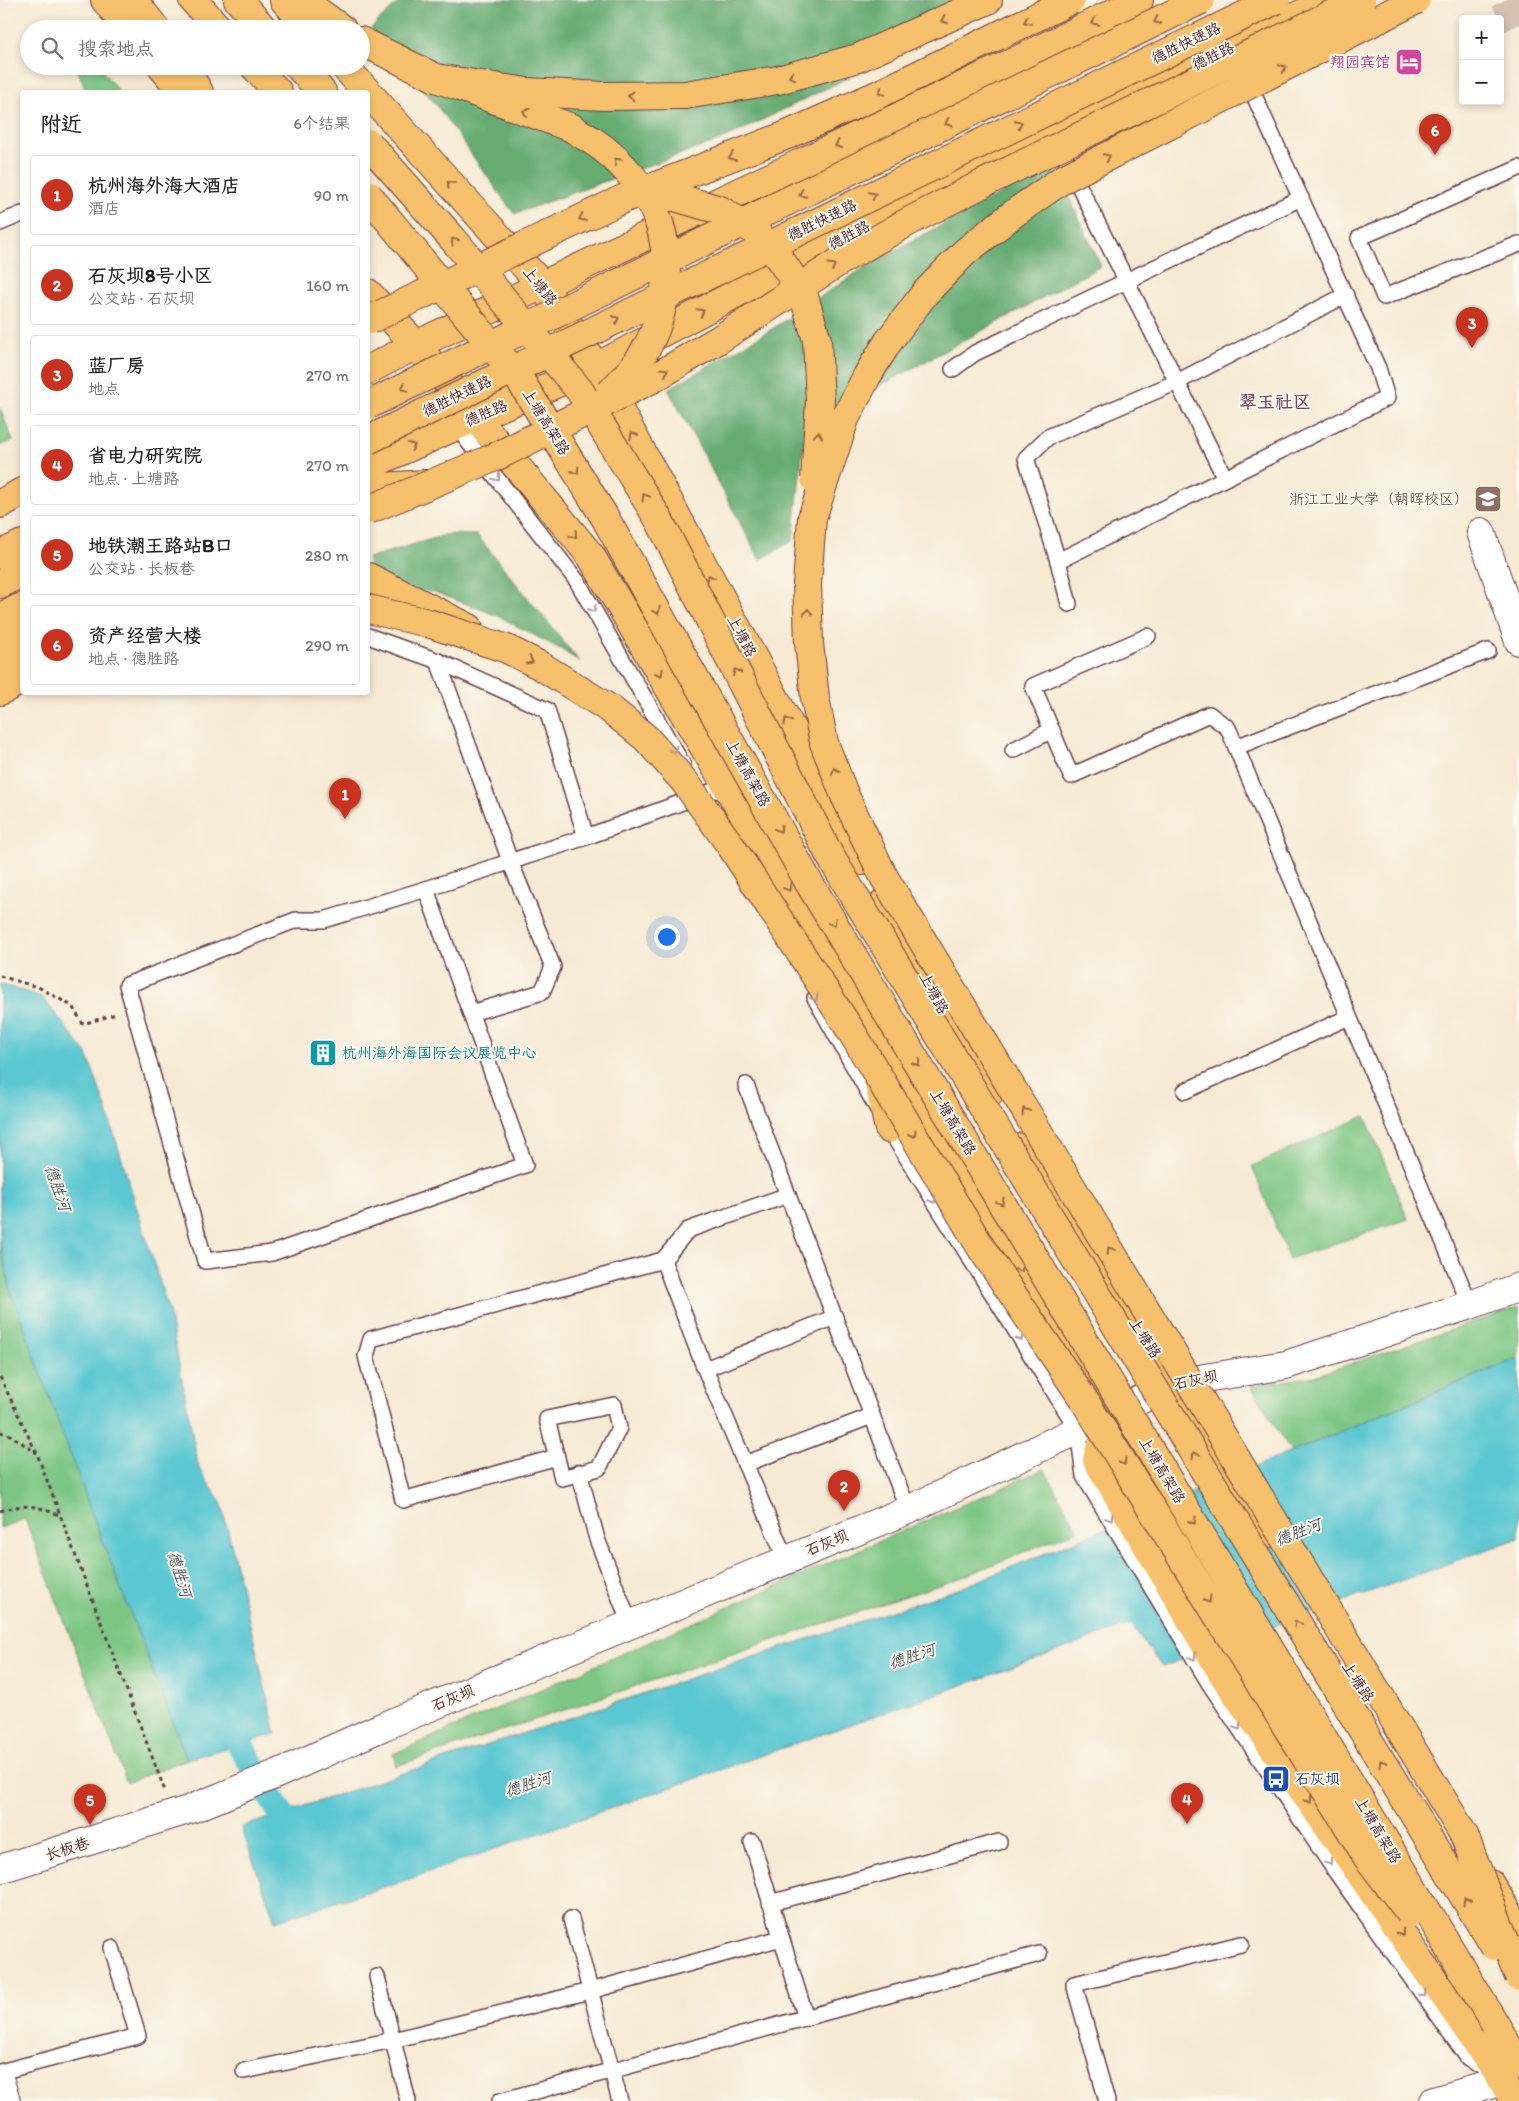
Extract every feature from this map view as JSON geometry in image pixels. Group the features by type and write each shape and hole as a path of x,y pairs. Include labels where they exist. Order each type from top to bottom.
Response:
{"main road":[{"path":"105,0 122,20"},
{"path":"133,0 149,20"},
{"path":"192,0 211,20"},
{"path":"238,0 256,20"},
{"path":"284,0 302,20"},
{"path":"302,0 330,20"},
{"path":"436,78 527,92 604,96 685,95 778,80 858,58 988,0"},
{"path":"370,320 625,198 710,166 877,95 1071,0"},
{"path":"370,369 416,345 1013,62 1139,0"},
{"name":"德胜快速路","path":"370,404 1201,0"},
{"name":"德胜快速路","path":"370,439 1276,0"},
{"name":"德胜路","path":"370,465 596,367 907,204 1330,0"},
{"path":"370,509 493,458 656,377 845,258 906,223 991,179 1361,0"},
{"path":"812,518 845,419 867,376 888,342 925,293 965,252 1013,214 1063,179 1416,0"},
{"path":"370,45 436,78 572,128 603,148 623,167 653,207 660,226 665,268 665,289 658,318 649,345 636,364 601,404"},
{"path":"169,75 181,90"},
{"path":"189,75 198,90"},
{"path":"262,75 276,90"},
{"path":"306,75 320,90"},
{"name":"上塘路","path":"352,75 366,90"},
{"name":"上塘路","path":"370,95 542,285 596,367 991,1098 1174,1383 1326,1633 1519,1929"},
{"path":"370,145 453,239 580,391 659,520 830,856 1519,1988"},
{"name":"上塘高架路","path":"370,197 520,380 604,516 808,882 1495,2024 1512,2082"},
{"path":"625,198 675,197 720,210 755,232 779,258 803,293 817,340 820,402 807,584 809,643 815,698 824,743 846,796 884,877 1464,1835 1519,1977"},
{"path":"370,295 416,345 466,422 591,556 865,1020 1110,1415 1091,1468 1216,1680 1512,2082"},
{"path":"370,488 432,483"},
{"path":"0,504 20,493"},
{"path":"0,523 20,513"},
{"path":"0,556 20,545"},
{"path":"0,584 20,574"},
{"path":"370,578 540,666 610,709 646,738 685,782 726,838 853,1034 982,1249 1084,1400 1368,1858 1495,2024"},
{"path":"0,617 20,607"},
{"path":"370,609 428,623 507,649"},
{"path":"0,640 20,630"},
{"path":"0,664 20,654"},
{"path":"0,691 20,681"},
{"path":"865,1020 889,1129"}],"street":[{"path":"1481,532 1519,641"},
{"name":"石灰坝","path":"182,1812 278,1773 384,1726 908,1510 1174,1383 1286,1365 1470,1305 1519,1287"},
{"name":"长板巷","path":"0,1870 182,1812"},
{"path":"0,2082 6,2101"},
{"path":"1434,2101 1512,2082"}],"lane":[{"path":"1058,561 1387,398 1378,368 1232,47"},
{"path":"1053,134 1225,478"},
{"path":"1519,168 1359,238 1384,297 1519,244"},
{"path":"953,369 975,353 1301,198"},
{"path":"0,223 20,215"},
{"path":"1069,604 1058,561 1026,458 1048,437 1177,382 1346,296"},
{"path":"466,422 577,581 889,1129 1078,1430 1091,1468"},
{"path":"1148,636 1033,686 1071,776 1208,714 1228,728 1470,1305"},
{"path":"370,637 438,661 547,710 586,836"},
{"path":"1236,747 1488,651"},
{"path":"438,661 510,861 553,967 542,992 470,1013"},
{"path":"1012,750 1052,730"},
{"path":"426,888 525,1165 272,1253 205,1261 127,985 296,920 324,920 586,836 727,786"},
{"path":"1185,1091 1349,1017"},
{"path":"746,1085 908,1510"},
{"path":"557,1457 403,1500 366,1356 371,1339 663,1260 688,1230 788,1196"},
{"path":"663,1260 705,1369 786,1560"},
{"path":"705,1369 835,1317"},
{"path":"614,1405 619,1428 599,1468 580,1472 562,1478 547,1419 614,1405"},
{"path":"745,1464 872,1416"},
{"path":"580,1472 597,1539 630,1624"},
{"path":"752,1842 806,2018"},
{"path":"770,1903 999,1842"},
{"path":"571,1919 620,2101"},
{"path":"244,2071 392,2040 590,1991 781,1938"},
{"path":"1107,2101 1074,1984 1241,1944"},
{"path":"0,2072 138,2036 112,1948"},
{"path":"500,2101 612,2072 1038,1954"},
{"path":"377,1977 408,2101"}],"path":[{"path":"0,976 40,988 72,1006 82,1024 133,1008"},
{"path":"0,1377 38,1454 61,1516 182,1812"},
{"path":"0,1432 10,1435 38,1454"},
{"path":"0,1512 23,1506 37,1506 61,1516"}],"green space":[{"path":"401,0 1006,0 726,138 514,214 437,106 371,28"},
{"path":"80,75 105,75 117,90 86,90"},
{"path":"1053,166 1101,266 805,427 793,541 760,560 668,389 767,332 874,261"},
{"path":"0,408 13,441 0,445"},
{"path":"448,534 477,535 580,662 562,650 498,616 434,592 370,587 370,557"},
{"path":"1365,1116 1408,1219 1289,1259 1252,1166"},
{"path":"0,1240 11,1292 187,1759 127,1783 25,1519 0,1528"},
{"path":"1519,1307 1519,1358 1291,1452 1251,1386 1314,1376"},
{"path":"1044,1469 1078,1530 957,1579 396,1766 393,1754"}],"water":[{"path":"0,984 42,997 87,1054 106,1108 169,1312 199,1469 221,1502 276,1734 187,1759 92,1514 11,1292 0,1240"},
{"path":"1519,1358 1519,1538 1162,1667 1131,1624 997,1673 409,1879 275,1921 241,1827 961,1588"}],"waterway":[{"name":"德胜河","path":"224,1714 226,1721 284,1819 309,1834"}],"tunnel":[{"path":"1505,0 1519,28"}],"place":[{"name":"翔园宾馆","path":"1409,62"},
{"name":"资产经营大楼","path":"1435,155"},
{"name":"蓝厂房","path":"1472,348"},
{"name":"浙江工业大学（朝晖校区）","path":"1488,499"},
{"name":"杭州海外海大酒店","path":"345,819"},
{"name":"杭州海外海国际会议展览中心","path":"323,1053"},
{"name":"石灰坝8号小区","path":"844,1511"},
{"name":"石灰坝","path":"1276,1779"},
{"name":"省电力研究院","path":"1187,1824"},
{"name":"地铁潮王路站B口","path":"90,1825"}],"district":[{"name":"翠玉社区","path":"1275,402"}]}
